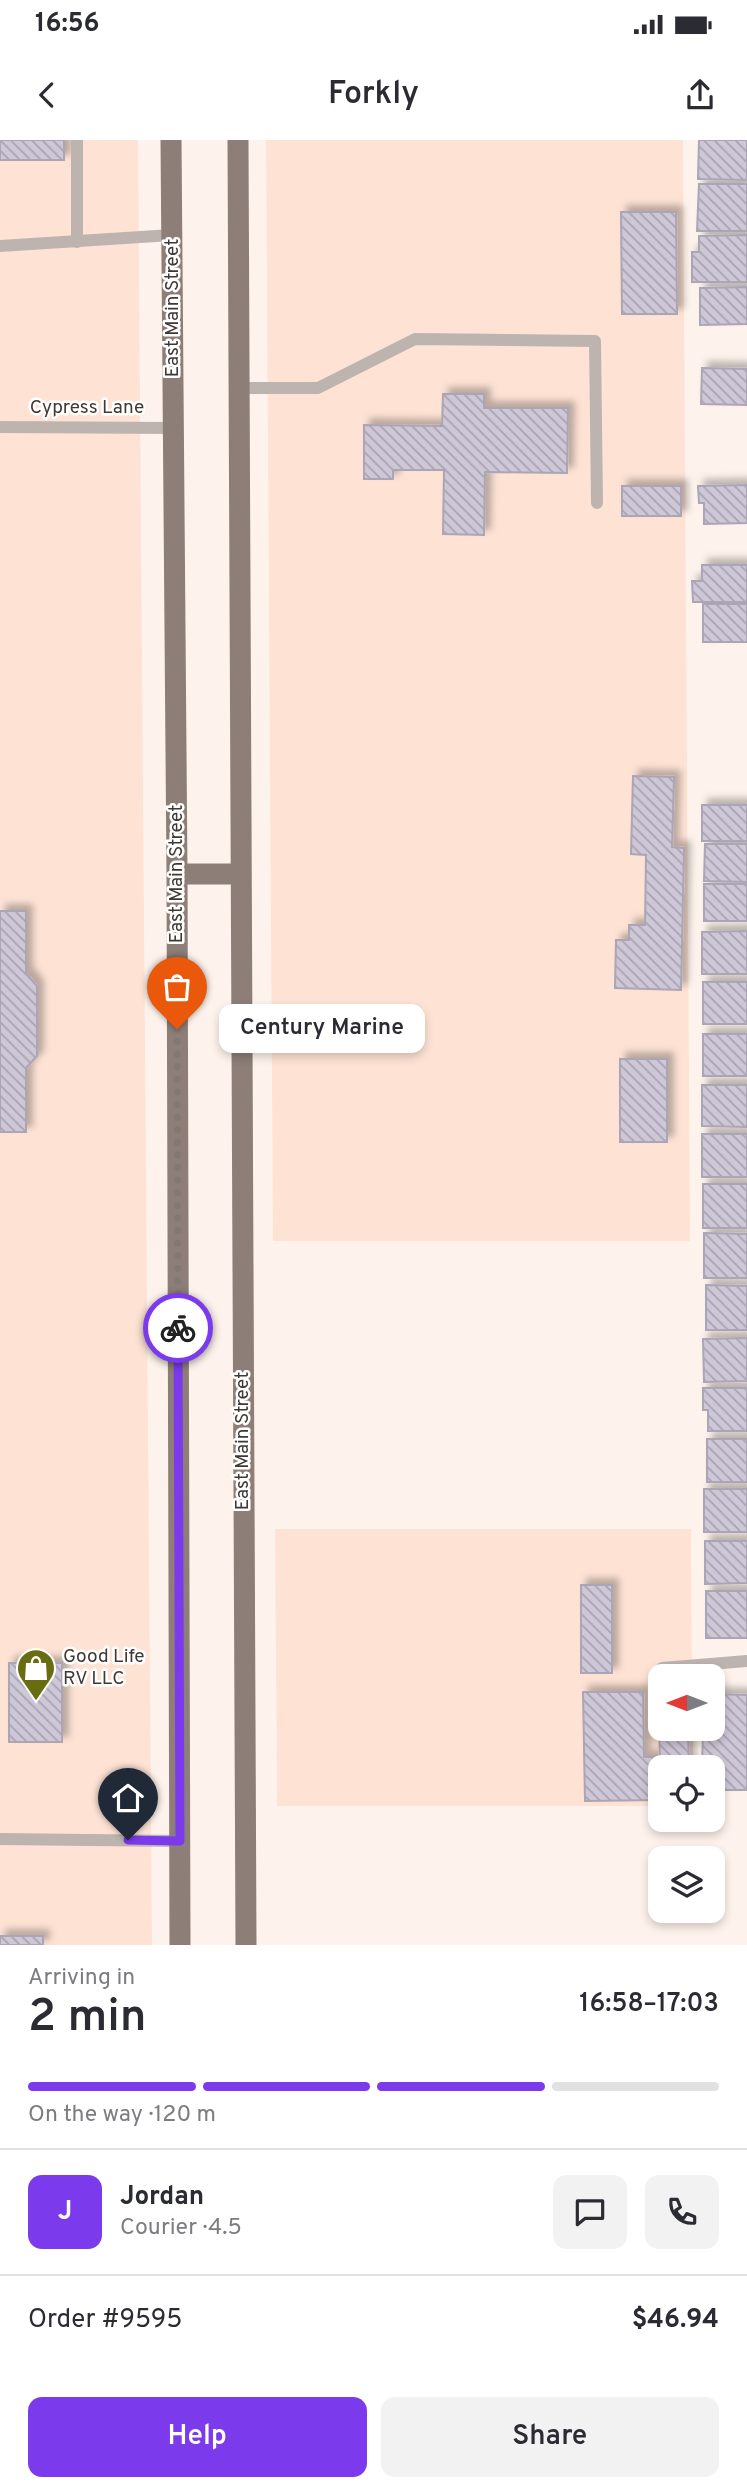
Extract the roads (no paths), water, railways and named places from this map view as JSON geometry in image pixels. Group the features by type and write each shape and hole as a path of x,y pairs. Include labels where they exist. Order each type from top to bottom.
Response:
{"main road":[{"name":"East Main Street","path":"172,140 180,1945"},
{"name":"East Main Street","path":"238,140 246,1945"},
{"path":"177,874 241,874"}],"lane":[{"path":"77,140 77,242"},
{"path":"0,246 172,236"},
{"path":"239,388 318,388 415,339 595,341 597,503"},
{"name":"Cypress Lane","path":"0,427 173,428"},
{"path":"711,1664 747,1661"},
{"path":"0,1839 180,1841"}],"place":[{"name":"Century Marine","path":"177,1029"},
{"name":"Good Life RV LLC","path":"36,1702"}]}
